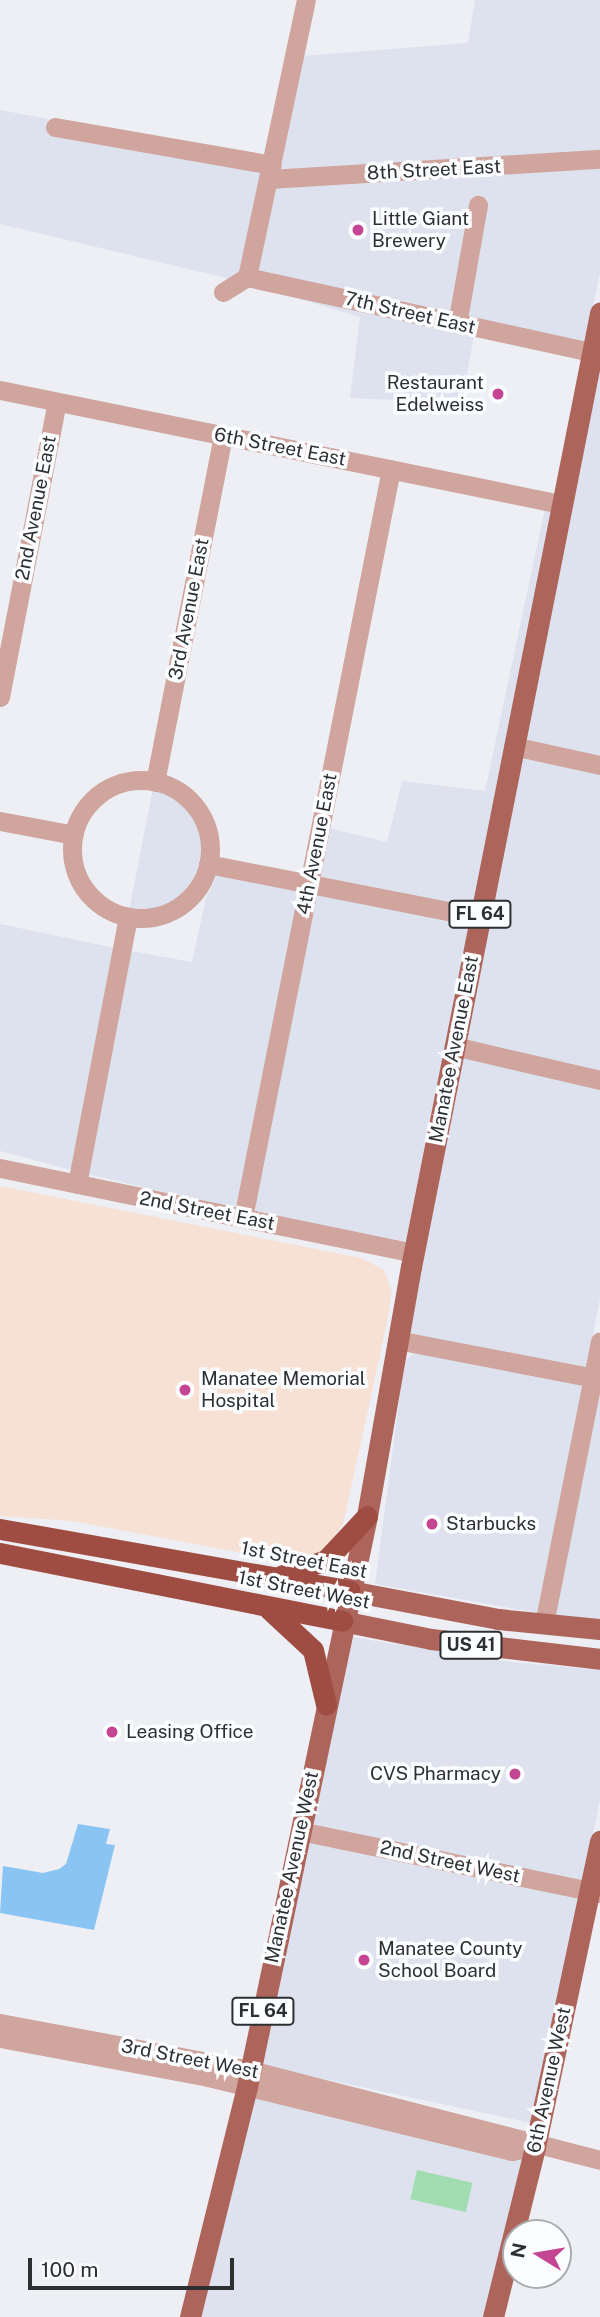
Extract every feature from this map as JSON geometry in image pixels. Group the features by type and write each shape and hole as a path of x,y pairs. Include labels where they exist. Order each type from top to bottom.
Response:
{"highway":[{"path":"276,1577 322,1562 339,1551 367,1516"},
{"name":"1st Street East","path":"0,1529 350,1591"},
{"name":"1st Street West","path":"0,1553 342,1621"},
{"path":"265,1606 313,1650 326,1703"}],"main road":[{"name":"Manatee Avenue East","path":"342,1621 367,1516 397,1340 561,504 596,354 600,313"},
{"name":"1st Street East","path":"350,1591 544,1624 600,1629"},
{"name":"1st Street West","path":"342,1621 513,1651 600,1659"},
{"name":"Manatee Avenue West","path":"190,2317 249,2078 342,1621"},
{"name":"6th Avenue West","path":"493,2317 595,1892 600,1841"}],"street":[{"path":"223,292 247,276 306,0"},
{"name":"8th Street East","path":"55,127 270,172 600,159"},
{"path":"457,324 478,205"},
{"name":"7th Street East","path":"247,276 596,354"},
{"name":"6th Street East","path":"0,390 561,504"},
{"name":"2nd Avenue East","path":"0,697 57,402"},
{"name":"3rd Avenue East","path":"155,782 223,436"},
{"name":"4th Avenue East","path":"243,1218 391,469"},
{"path":"513,746 600,765"},
{"path":"155,782 181,793 199,812 208,835 208,864 196,890 178,907 153,917 128,917 106,909 84,888 74,866 74,835 88,805 104,792 123,783 155,782"},
{"path":"0,821 74,835"},
{"path":"208,864 480,917"},
{"path":"77,1184 128,917"},
{"path":"454,1046 600,1080"},
{"name":"2nd Street East","path":"0,1168 414,1253"},
{"path":"397,1340 596,1379"},
{"path":"544,1624 596,1379 600,1341"},
{"name":"2nd Street West","path":"300,1831 595,1892"},
{"name":"3rd Street West","path":"0,2023 249,2078 376,2111 498,2132 535,2147 600,2160"},
{"name":"3rd Street West","path":"0,2038 249,2078"}],"shaded area":[{"path":"475,0 600,0 600,152 279,171 302,56 468,43"},
{"path":"0,110 49,119 47,132 263,171 240,272 230,279 0,224"},
{"path":"600,166 600,273 585,344 467,319 487,199 472,197 451,315 257,271 275,186"},
{"path":"249,284 474,335 462,403 350,398 360,317"},
{"path":"600,362 600,757 522,741"},
{"path":"545,508 552,510 473,909 318,878 328,828 387,842 402,781 485,791"},
{"path":"519,755 600,772 600,1073 463,1041"},
{"path":"153,788 174,795 192,813 202,838 201,865 190,888 175,901 149,911 129,911"},
{"path":"218,873 300,889 236,1209 87,1174 131,951 192,962 206,898"},
{"path":"316,892 470,922 408,1242 254,1212"},
{"path":"0,924 115,948 71,1170 0,1151"},
{"path":"461,1055 600,1087 600,1299 586,1370 406,1335"},
{"name":"Manatee Memorial Hospital","path":"0,1186 361,1258 384,1270 392,1291 386,1327 343,1524 325,1550 298,1561 283,1561 73,1521 0,1516"},
{"path":"415,1351 583,1384 538,1613 375,1584 402,1379 407,1359"},
{"path":"600,1387 600,1620 554,1615"},
{"path":"351,1637 512,1662 600,1670 600,1800 583,1883 309,1826"},
{"path":"306,1840 581,1898 533,2123 258,2065"},
{"path":"253,2095 525,2156 509,2219 502,2219 502,2249 485,2317 198,2317"}],"green space":[{"path":"417,2170 473,2183 466,2212 410,2199"}],"water":[{"path":"78,1824 110,1829 106,1844 115,1845 94,1930 0,1913 3,1866 43,1873 59,1869 66,1864"}],"place":[{"name":"Little Giant Brewery","path":"358,230"},
{"name":"Restaurant Edelweiss","path":"498,394"},
{"name":"Manatee Memorial Hospital","path":"185,1390"},
{"name":"Starbucks","path":"432,1524"},
{"name":"Leasing Office","path":"112,1732"},
{"name":"CVS Pharmacy","path":"515,1774"},
{"name":"Manatee County School Board","path":"364,1960"}]}
